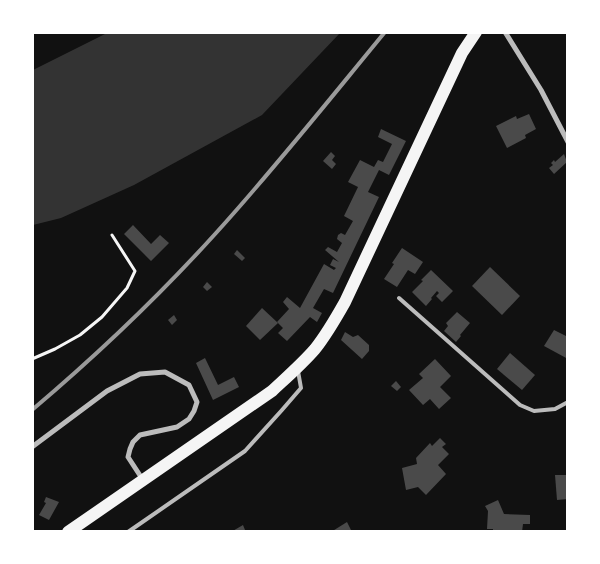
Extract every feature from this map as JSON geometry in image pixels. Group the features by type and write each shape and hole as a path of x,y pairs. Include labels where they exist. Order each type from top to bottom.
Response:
{"main road":[{"path":"68,532 272,391 315,348 332,325 345,302 462,53 476,32"}],"street":[{"path":"505,32 541,90 568,142"},
{"path":"32,448 107,391 140,374 164,372 189,385 197,402 188,420 177,427 140,435 133,442 128,456 143,480"}],"lane":[{"path":"399,298 520,405 534,411 555,409 568,402"},
{"path":"128,532 245,450 301,388 298,367"}],"path":[{"path":"32,359 80,335 102,317 127,288 135,272 112,236"}],"shaded area":[{"path":"107,33 340,33 262,115 134,185 61,218 33,225 33,70"}],"building":[{"path":"529,114 536,129 525,135 526,138 507,148 496,126 516,116 517,119"},
{"path":"381,129 406,141 389,175 379,170 368,192 379,197 333,293 324,289 313,308 322,313 317,322 310,317 287,341 278,333 283,328 277,322 289,309 283,302 287,297 300,308 324,264 334,270 336,268 330,265 333,259 339,262 325,250 328,247 337,252 342,243 337,239 338,235 341,233 345,235 353,221 344,216 358,187 348,182 360,160 374,167 378,160 383,162 392,144 378,137"},
{"path":"331,152 335,156 332,160 336,164 332,169 323,161"},
{"path":"564,154 567,162 554,174 549,168 553,165 551,163"},
{"path":"133,225 151,244 160,235 169,243 151,261 124,234"},
{"path":"402,248 423,262 415,274 408,270 397,287 384,279"},
{"path":"237,250 245,258 242,261 234,254"},
{"path":"490,267 520,296 502,315 472,286"},
{"path":"431,270 453,291 442,302 436,296 439,293 437,291 426,306 412,292"},
{"path":"207,282 212,287 207,291 203,287"},
{"path":"262,308 278,323 260,340 246,326"},
{"path":"457,312 470,323 456,342 444,331 448,326 446,323"},
{"path":"174,315 177,320 172,325 168,320"},
{"path":"554,330 568,337 568,359 544,346"},
{"path":"345,332 353,337 358,335 369,345 369,351 362,359 341,340"},
{"path":"510,353 535,375 522,390 497,369"},
{"path":"205,358 218,385 234,377 239,387 213,400 196,363"},
{"path":"435,359 451,376 440,387 451,398 439,409 430,399 423,405 409,390 423,378 419,374"},
{"path":"396,381 401,387 397,391 391,386"},
{"path":"440,438 446,444 442,447 449,454 438,465 446,474 426,495 418,487 406,490 402,468 417,464 416,458 430,443 432,446"},
{"path":"555,475 568,475 568,499 557,500"},
{"path":"46,497 59,502 49,520 39,515 46,503 44,502"},
{"path":"498,500 504,514 530,515 530,524 523,524 522,532 493,532 493,529 487,529 488,511 485,506"},
{"path":"347,522 352,532 331,532"},
{"path":"243,525 245,530 242,532 231,532"}],"railway":[{"path":"32,410 80,368 172,280 281,159 385,32"}]}
